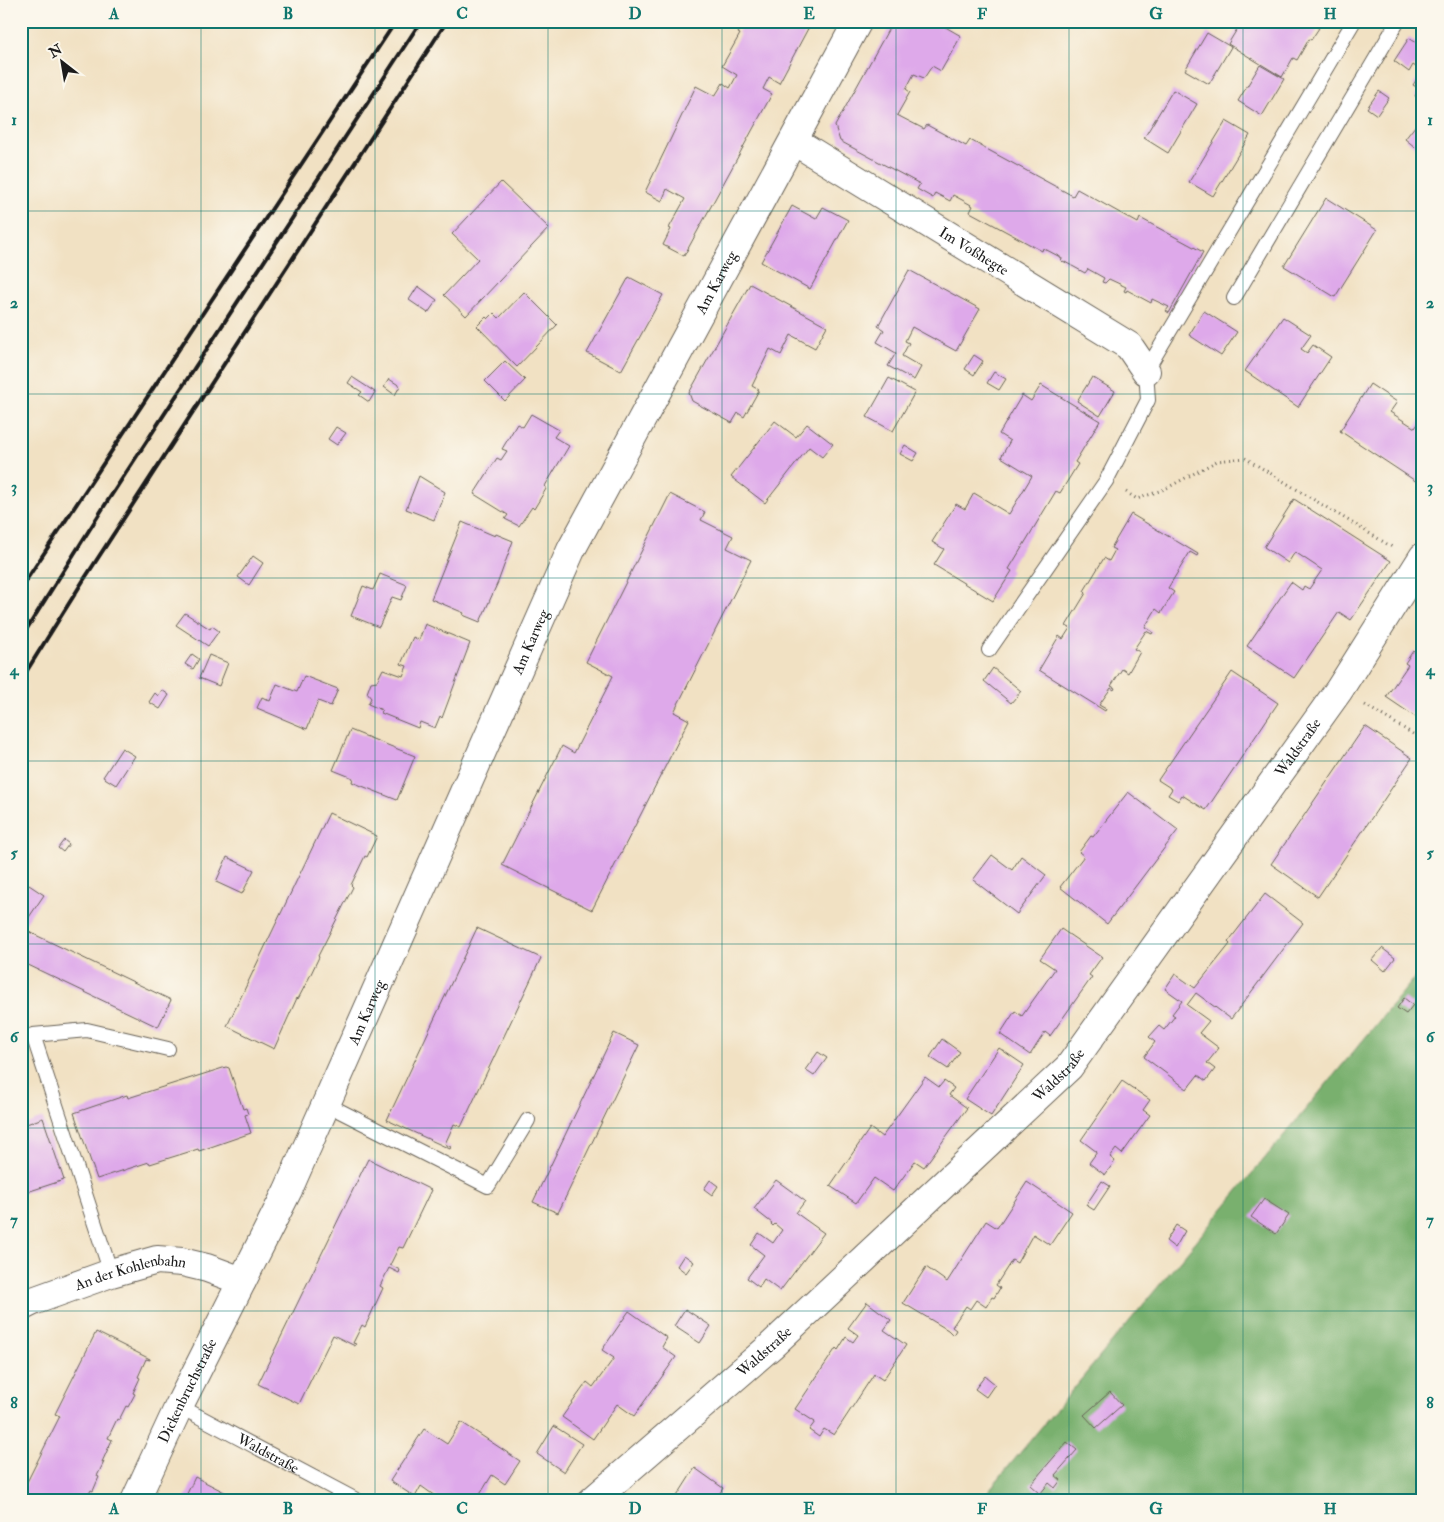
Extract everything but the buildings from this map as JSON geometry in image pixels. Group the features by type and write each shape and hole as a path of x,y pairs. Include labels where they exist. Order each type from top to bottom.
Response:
{"street":[{"name":"Am Karweg","path":"242,1281 288,1190 571,550 858,21"},
{"name":"Im Voßhegte","path":"794,141 1129,346 1146,371"},
{"name":"Waldstraße","path":"592,1501 771,1346 1069,1067 1339,690 1421,560"},
{"name":"An der Kohlenbahn","path":"21,1307 33,1300 111,1273 157,1260 182,1262 207,1268 242,1281"},
{"name":"Dickenbruchstraße","path":"135,1501 179,1406 242,1281"}],"lane":[{"path":"989,650 1106,481 1148,400 1146,371 1354,21"},
{"path":"1234,298 1398,21"},
{"path":"111,1273 33,1035 87,1030 168,1048"},
{"path":"326,1104 488,1186 528,1120"},
{"name":"Waldstraße","path":"179,1406 358,1501"}],"path":[{"path":"1106,481 1137,498 1165,489 1217,461 1245,458 1421,560"},
{"path":"1339,690 1423,740"}],"green space":[{"path":"1423,968 1423,1501 980,1501"}],"railway":[{"path":"21,588 396,21"},
{"path":"21,638 105,505 421,21"},
{"path":"21,680 83,581 447,21"}]}
